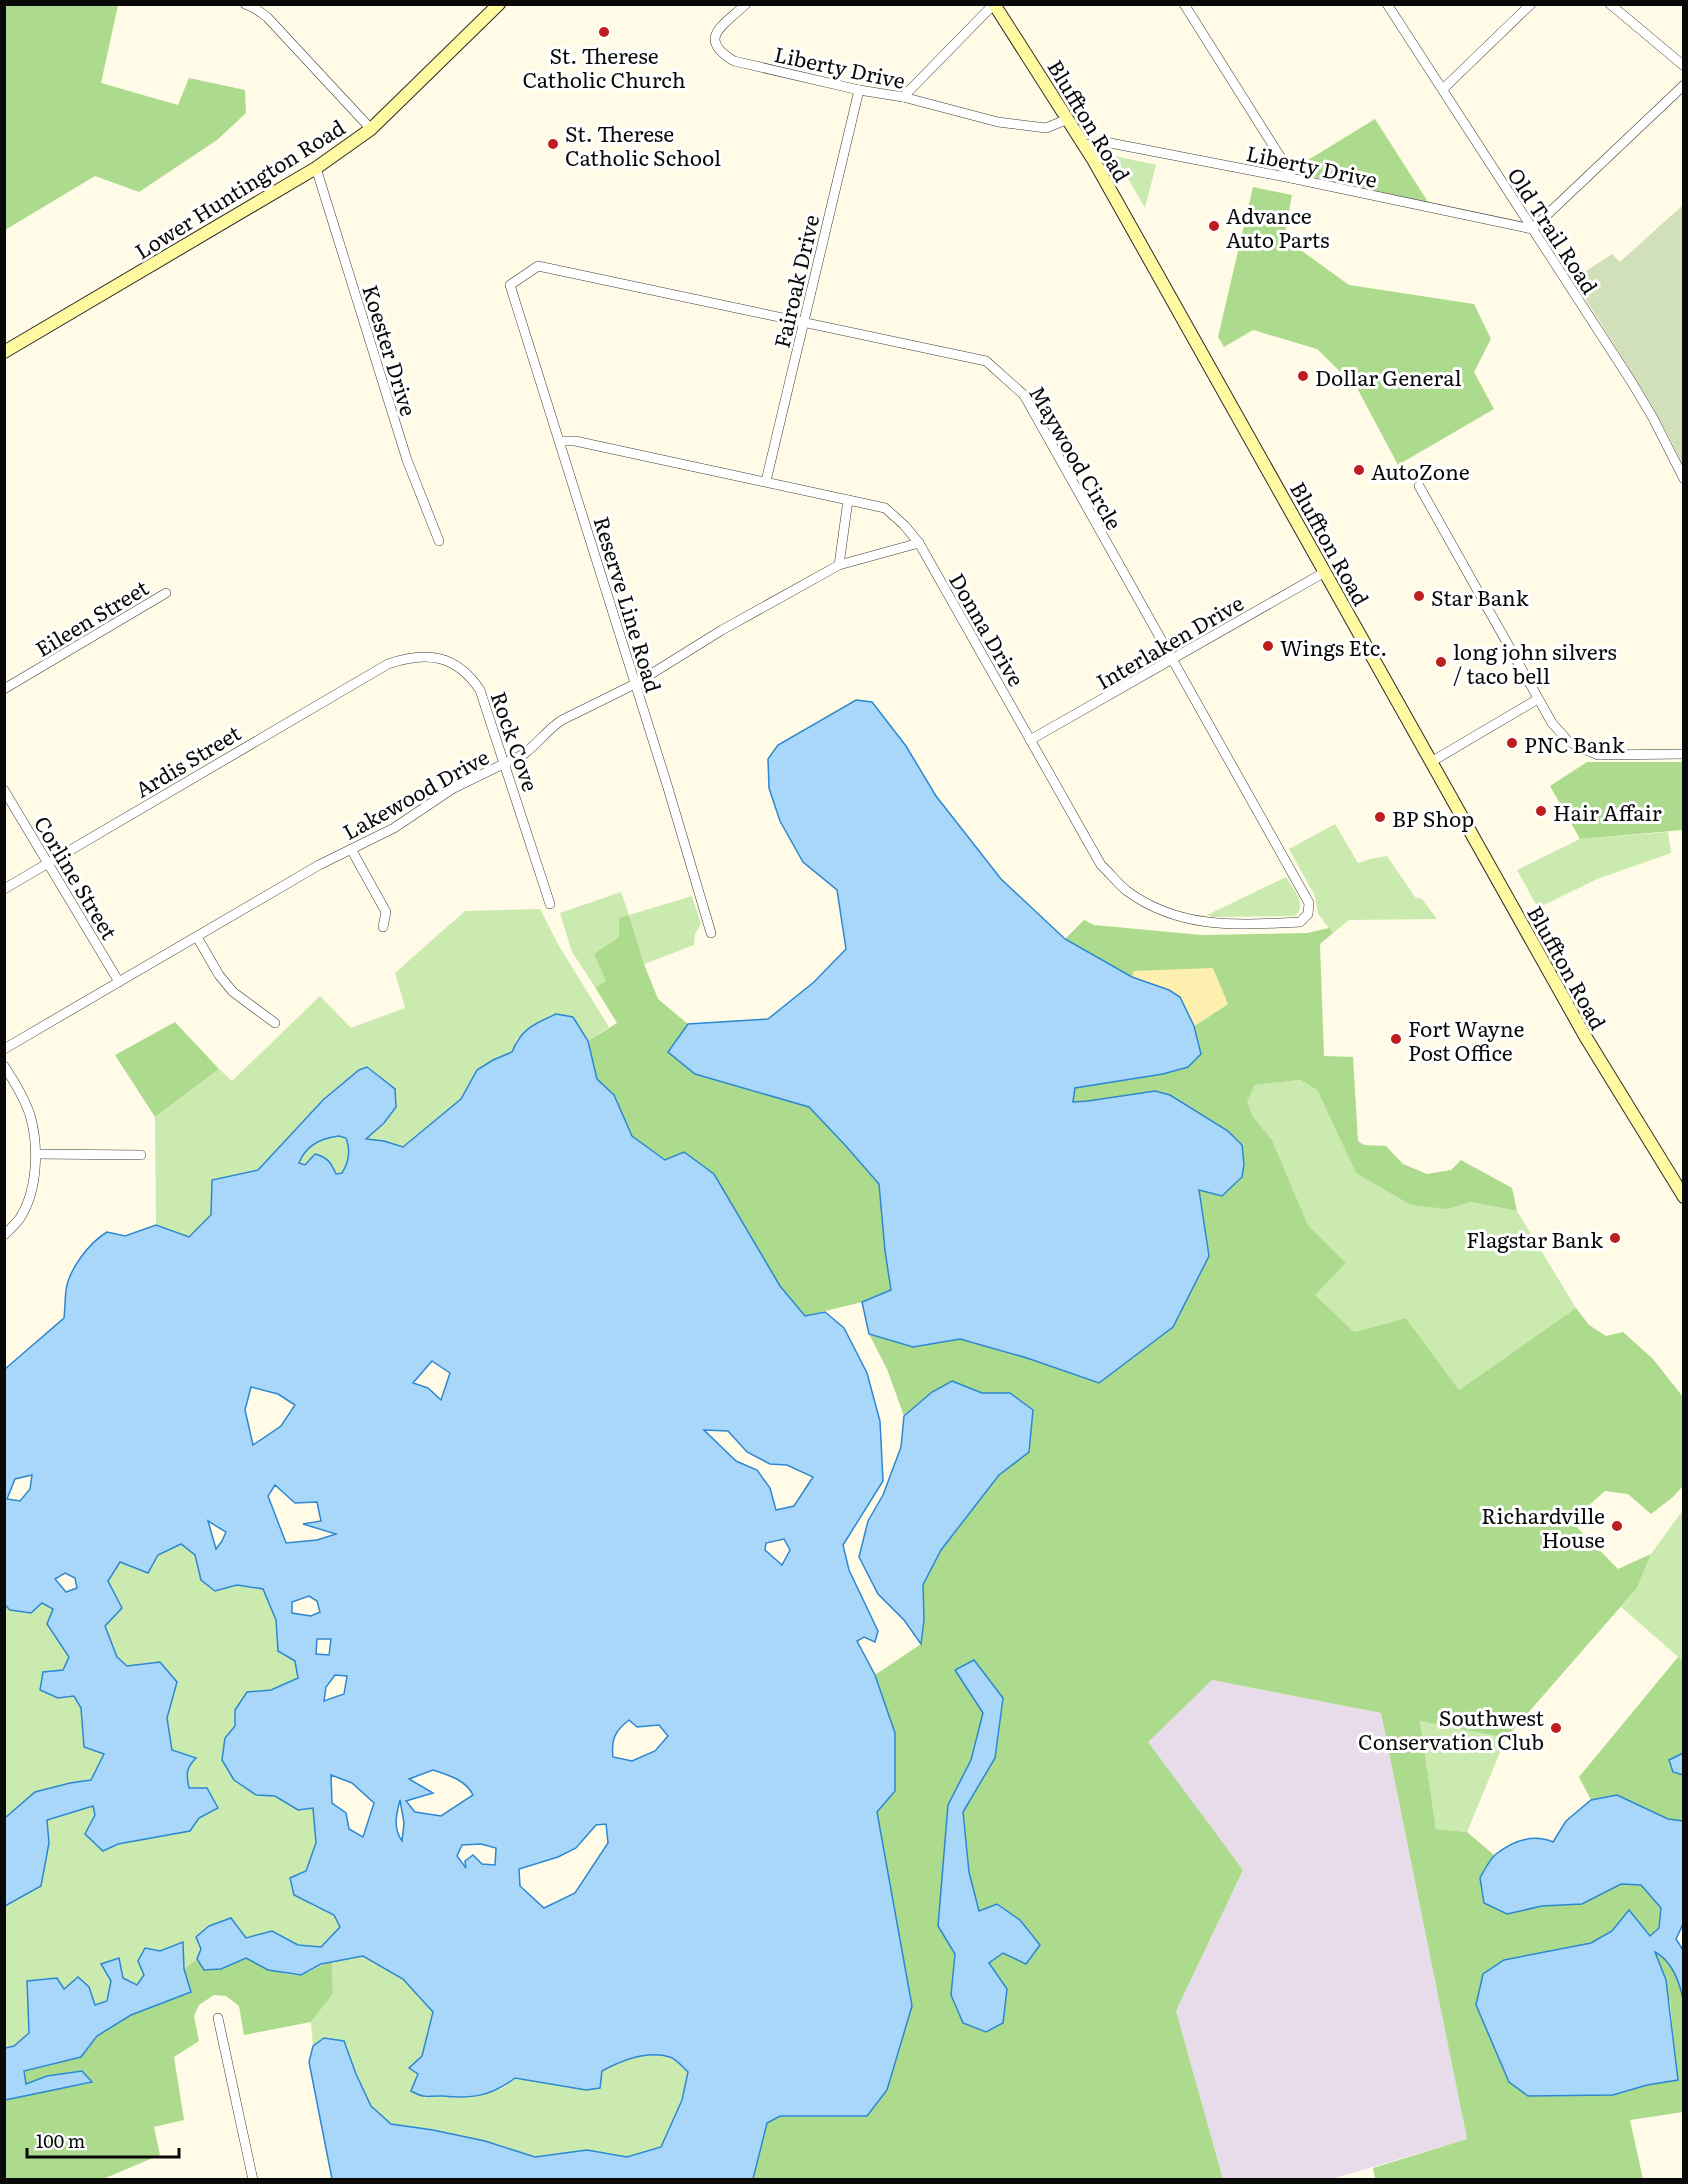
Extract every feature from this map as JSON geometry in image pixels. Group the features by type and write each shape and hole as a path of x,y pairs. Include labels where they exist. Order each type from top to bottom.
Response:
{"main road":[{"name":"Lower Huntington Road","path":"4,352 316,168 371,129 499,4"},
{"name":"Bluffton Road","path":"994,4 1085,145 1584,1036 1683,1197"}],"street":[{"path":"245,4 267,17 371,129"},
{"name":"Liberty Drive","path":"746,4 717,33 714,45 734,61 903,98 998,122 1046,128 1068,119"},
{"path":"903,98 994,4"},
{"path":"1184,4 1284,163 1291,178"},
{"name":"Old Trail Road","path":"1387,4 1653,418 1683,479"},
{"path":"1443,89 1531,4"},
{"path":"1610,4 1683,66"},
{"path":"1532,230 1683,85"},
{"name":"Fairoak Drive","path":"766,481 859,90"},
{"name":"Liberty Drive","path":"1085,145 1105,142 1291,178 1532,230"},
{"name":"Koester Drive","path":"316,168 407,460 439,541"},
{"name":"Maywood Circle","path":"510,285 538,266 986,361 1024,396 1309,903 1308,914"},
{"name":"Reserve Line Road","path":"510,285 561,441 634,684 669,788 711,933"},
{"name":"Donna Drive","path":"561,441 575,441 885,508 919,543 1101,865 1125,889 1142,901 1163,911 1201,922 1230,925 1299,922 1308,914"},
{"path":"1419,486 1552,723 1569,742 1598,754 1683,754"},
{"path":"839,565 848,500"},
{"name":"Lakewood Drive","path":"4,1049 319,865 394,828 452,789 534,746 551,727 562,720 634,684 722,630 839,565 919,543"},
{"name":"Interlaken Drive","path":"1030,740 1325,572"},
{"name":"Eileen Street","path":"4,689 166,593"},
{"name":"Rock Cove","path":"388,664 406,658 424,656 439,658 462,669 472,677 480,690 550,904"},
{"name":"Ardis Street","path":"4,889 388,664"},
{"path":"1431,762 1538,699"},
{"name":"Corline Street","path":"4,790 118,982"},
{"path":"351,849 386,912 383,927"},
{"path":"197,937 219,975 233,992 275,1023"},
{"path":"4,1066 30,1114 36,1154 32,1186 27,1202 20,1218 4,1235"},
{"path":"36,1154 141,1155"},
{"path":"218,2018 253,2180"}],"shaded area":[{"path":"1212,1680 1381,1713 1467,2139 1332,2179 1223,2179 1176,2011 1243,1870 1147,1742"}],"green space":[{"path":"4,5 118,5 101,83 178,105 189,78 245,90 246,113 217,140 139,192 95,176 5,230"},
{"path":"1375,119 1428,202 1309,176 1300,165"},
{"path":"1115,156 1156,165 1145,208"},
{"path":"1253,187 1292,195 1284,238 1349,285 1474,304 1491,339 1474,372 1494,409 1398,465 1357,388 1317,349 1253,330 1224,347 1218,337"},
{"path":"1683,205 1683,466 1659,418 1574,279 1612,254 1620,262"},
{"path":"1587,762 1683,762 1683,830 1580,839 1550,786"},
{"path":"1335,824 1358,863 1387,856 1415,897 1422,899 1437,919 1349,920 1333,933 1318,914 1315,896 1289,849"},
{"path":"1668,832 1671,853 1597,879 1538,908 1517,870 1580,839"},
{"path":"1286,877 1300,902 1299,911 1295,916 1212,917 1207,915"},
{"path":"621,892 629,915 619,937 606,981 595,987 572,952 560,913"},
{"path":"692,896 701,924 695,934 694,945 644,964 629,915"},
{"path":"540,909 559,946 609,1027 588,1041 573,1017 517,1038 512,1052 477,1070 461,1099 402,1147 384,1141 366,1139 384,1123 396,1107 395,1089 368,1067 323,1100 258,1170 212,1180 211,1215 189,1237 156,1225 155,1117 219,1069 232,1081 320,996 351,1028 405,1008 395,973 465,911"},
{"path":"629,915 644,964 658,999 688,1024 669,1053 695,1074 809,1107 879,1184 891,1290 862,1302 805,1316 665,1160 632,1136 614,1095 597,1079 588,1041 617,1023 595,987 606,981 594,954 619,937 619,918"},
{"path":"1084,920 1094,925 1202,935 1307,933 1329,928 1333,933 1320,944 1324,1056 1353,1057 1358,1141 1364,1145 1386,1146 1403,1164 1427,1174 1451,1170 1461,1160 1512,1188 1517,1211 1471,1202 1448,1209 1411,1205 1356,1173 1317,1090 1300,1080 1255,1085 1247,1101 1252,1115 1272,1140 1308,1225 1346,1263 1315,1295 1354,1332 1406,1318 1459,1390 1576,1308 1589,1325 1606,1336 1623,1332 1653,1359 1683,1397 1683,1486 1651,1514 1628,1494 1605,1491 1571,1521 1618,1569 1651,1554 1637,1588 1506,1738 1420,1721 1436,1829 1467,1832 1494,1855 1480,1878 1507,1914 1542,1906 1582,1904 1621,1884 1641,1885 1661,1908 1659,1928 1650,1936 1628,1911 1612,1931 1591,1943 1551,1950 1476,2005 1509,2082 1529,2096 1568,2094 1678,2080 1670,2002 1655,1951 1666,1960 1679,1979 1683,1999 1683,2112 1630,2120 1643,2179 1375,2179 1373,2168 1467,2139 1381,1713 1212,1680 1148,1742 1243,1870 1176,2011 1223,2179 753,2180 767,2123 780,2116 867,2116 912,2006 877,1812 895,1791 895,1733 875,1675 921,1644 924,1620 923,1585 941,1550 999,1475 1029,1452 1010,1393 982,1393 952,1381 932,1392 904,1416 887,1369 869,1334 913,1347 960,1339 1027,1358 1209,1256 1199,1190 1242,1145 1228,1131 1170,1095 1073,1102 1074,1088 1163,1074 1188,1067 1201,1054 1194,1026 1228,1004 1134,971 1132,977 1065,939","holes":["955,1670 1003,1698 995,1758 963,1812 969,1872 979,1912 1002,1953 989,1963 1007,1989 951,1995 955,1954 938,1926 948,1805 971,1760 983,1713"]},
{"path":"175,1022 219,1069 155,1117 115,1055"},
{"path":"1300,1080 1317,1090 1356,1173 1448,1209 1471,1202 1517,1211 1576,1308 1459,1390 1406,1318 1354,1332 1314,1295 1346,1263 1308,1225 1272,1140 1252,1115 1246,1101 1255,1085"},
{"path":"339,1136 346,1138 349,1152 348,1161 342,1173 336,1174 333,1165 299,1163 310,1147 326,1139"},
{"path":"1683,1510 1683,1661 1621,1607 1637,1588 1651,1554"},
{"path":"181,1544 195,1555 201,1580 215,1591 237,1585 263,1589 276,1620 278,1651 295,1661 298,1678 271,1690 246,1693 235,1710 235,1726 225,1738 256,1795 275,1796 298,1810 313,1808 316,1843 306,1871 290,1878 313,1906 334,1915 340,1927 321,1947 298,1945 272,1931 246,1938 230,1918 209,1926 197,1959 184,1969 183,1942 160,1951 137,1986 101,1965 111,1981 107,2001 95,2005 89,1987 73,1983 28,2013 29,2033 13,2046 5,2048 5,1906 41,1886 49,1843 47,1820 93,1806 103,1851 118,1844 189,1831 199,1818 186,1777 187,1767 196,1759 172,1751 167,1718 176,1681 160,1662 127,1666 117,1657 105,1625 108,1581 120,1561 158,1555"},
{"path":"42,1603 53,1610 47,1624 69,1657 58,1698 74,1696 81,1708 84,1747 104,1754 91,1780 35,1792 6,1817 4,1816 4,1605 10,1610"},
{"path":"1678,1657 1683,1661 1683,1753 1669,1760 1673,1771 1683,1775 1683,1821 1668,1819 1617,1795 1591,1800 1579,1777"},
{"path":"1420,1721 1506,1738 1467,1832 1436,1829"},
{"path":"363,1956 403,1979 433,2012 418,2074 424,2098 440,2096 459,2098 503,2088 515,2078 586,2090 600,2088 601,2071 626,2060 661,2055 677,2061 688,2072 682,2100 661,2147 627,2157 587,2150 535,2157 485,2141 391,2124 371,2106 344,2041 324,2039 313,2046 311,2022 333,1994 332,1962"},
{"path":"246,1958 273,1970 295,1975 304,1974 332,1962 333,1994 311,2022 244,2035 239,2006 226,1996 214,1995 199,2005 194,2016 199,2041 174,2057 184,2120 154,2127 160,2155 103,2179 5,2179 4,2100 91,2083 82,2071 47,2076 26,2084 24,2071 81,2057 97,2036 131,2015 191,1992 184,1969 197,1959 204,1970 221,1969"}],"sand":[{"path":"1213,968 1228,1004 1194,1026 1180,997 1169,990 1132,977 1134,971"}],"water":[{"path":"856,700 872,702 906,746 936,796 1001,879 1065,939 1132,977 1169,990 1180,997 1194,1026 1201,1054 1188,1067 1163,1074 1075,1088 1073,1102 1155,1091 1170,1095 1228,1131 1242,1145 1244,1164 1242,1177 1222,1196 1199,1190 1209,1256 1173,1327 1099,1383 1027,1358 960,1339 913,1347 869,1334 862,1302 891,1290 879,1184 809,1107 695,1074 668,1052 688,1024 768,1019 814,982 846,949 837,890 803,862 780,821 769,788 768,759 778,745"},
{"path":"556,1014 573,1017 588,1041 597,1079 614,1095 632,1136 665,1160 684,1152 714,1174 780,1286 805,1316 825,1312 844,1328 867,1373 880,1421 883,1481 843,1545 849,1570 878,1631 875,1642 864,1637 857,1641 875,1675 895,1733 895,1791 877,1812 912,2006 887,2090 867,2116 780,2116 767,2123 753,2179 332,2179 309,2062 313,2046 324,2038 344,2041 371,2106 391,2124 485,2141 535,2157 587,2150 627,2157 661,2147 682,2100 688,2072 670,2057 644,2055 602,2071 600,2088 586,2090 515,2078 498,2089 481,2095 424,2096 411,2091 418,2074 409,2068 422,2056 433,2012 403,1979 363,1956 321,1964 301,1975 268,1970 246,1958 221,1969 204,1970 197,1959 201,1949 196,1937 209,1926 231,1918 246,1938 272,1931 298,1945 321,1947 340,1927 334,1915 294,1895 290,1878 306,1871 316,1843 313,1808 298,1810 275,1796 256,1795 234,1780 222,1760 225,1738 235,1726 235,1710 247,1692 271,1690 298,1678 295,1661 278,1651 276,1620 263,1589 237,1585 215,1591 201,1580 195,1555 181,1544 158,1555 148,1573 120,1562 108,1581 122,1608 105,1626 117,1657 127,1666 160,1662 177,1682 167,1718 172,1750 196,1758 188,1772 189,1788 207,1788 218,1808 199,1818 190,1831 118,1844 103,1851 85,1834 95,1815 93,1806 47,1820 49,1843 41,1886 5,1906 5,1816 35,1792 91,1780 104,1754 84,1747 81,1708 74,1696 58,1698 40,1690 43,1672 63,1670 69,1657 47,1624 53,1609 42,1603 31,1613 10,1610 5,1605 5,1369 64,1318 66,1290 71,1274 87,1250 107,1232 125,1236 156,1225 189,1237 211,1215 212,1180 258,1170 323,1100 359,1070 367,1067 395,1089 396,1107 384,1123 366,1139 384,1141 403,1147 461,1099 477,1070 512,1052 524,1033 535,1024","holes":["339,1136 346,1138 348,1156 342,1173 336,1174 328,1161 315,1154 305,1165 299,1163 306,1151 315,1144","432,1361 450,1373 441,1400 428,1388 413,1383","251,1387 278,1394 295,1405 281,1426 253,1445 245,1410","704,1430 728,1431 747,1452 770,1464 787,1465 813,1477 794,1506 776,1510 770,1488 757,1470 736,1461","32,1475 30,1489 20,1501 7,1499 15,1479","275,1485 295,1503 317,1502 321,1521 303,1524 336,1534 317,1540 286,1543 268,1496","208,1521 226,1532 216,1549","784,1539 790,1550 782,1565 765,1550 766,1543","65,1573 75,1578 77,1588 66,1592 55,1579","309,1596 317,1601 320,1612 311,1616 292,1613 292,1602","317,1639 331,1639 329,1655 316,1654","335,1675 347,1676 344,1694 324,1701 326,1687","629,1720 637,1727 659,1725 668,1736 655,1751 632,1761 613,1757 613,1740 617,1732","433,1770 466,1785 473,1795 441,1816 415,1812 406,1801 433,1793 409,1779","331,1775 352,1783 374,1803 363,1837 349,1829 346,1813 332,1803","400,1800 404,1823 402,1841 397,1831","606,1824 608,1843 575,1893 544,1908 520,1886 519,1869 558,1857 576,1848 596,1825","481,1844 496,1848 495,1865 482,1864 473,1855 465,1861 466,1868 457,1856 462,1845"]},
{"path":"952,1381 982,1393 1010,1393 1033,1410 1029,1452 999,1475 941,1550 923,1585 924,1620 921,1644 904,1620 878,1594 859,1557 868,1521 883,1495 901,1447 904,1416 932,1392"},
{"path":"974,1660 1003,1698 995,1758 963,1812 969,1872 979,1911 997,1904 1020,1920 1040,1945 1026,1964 1003,1953 989,1963 1007,1989 1003,2023 986,2032 963,2023 951,1995 955,1954 938,1926 948,1805 971,1760 983,1713 955,1670"},
{"path":"1683,1753 1683,1775 1673,1772 1669,1760"},
{"path":"1617,1795 1668,1819 1683,1821 1683,1924 1676,1939 1683,1950 1683,1999 1674,1972 1666,1960 1655,1952 1666,1980 1678,2080 1647,2085 1613,2095 1528,2096 1509,2082 1476,2005 1483,1974 1504,1960 1591,1943 1612,1931 1629,1910 1650,1936 1659,1928 1661,1908 1641,1885 1621,1884 1582,1904 1542,1906 1507,1914 1484,1903 1480,1878 1491,1859 1502,1849 1530,1838 1553,1842 1566,1821 1591,1800"},
{"path":"183,1942 184,1969 191,1992 131,2015 97,2036 81,2057 24,2071 26,2084 47,2076 82,2071 92,2082 5,2100 5,2048 14,2046 29,2033 27,1981 57,1978 64,1989 78,1977 89,1987 95,2005 107,2001 111,1981 101,1964 119,1958 123,1978 137,1985 144,1975 138,1961 145,1948 160,1951"}],"place":[{"name":"St. Therese Catholic Church","path":"604,32"},
{"name":"St. Therese Catholic School","path":"553,144"},
{"name":"Advance Auto Parts","path":"1214,226"},
{"name":"Dollar General","path":"1303,376"},
{"name":"AutoZone","path":"1359,470"},
{"name":"Star Bank","path":"1419,596"},
{"name":"Wings Etc.","path":"1268,646"},
{"name":"long john silvers / taco bell","path":"1441,662"},
{"name":"PNC Bank","path":"1512,743"},
{"name":"Hair Affair","path":"1541,811"},
{"name":"BP Shop","path":"1380,817"},
{"name":"Fort Wayne Post Office","path":"1396,1039"},
{"name":"Flagstar Bank","path":"1615,1238"},
{"name":"Richardville House","path":"1617,1526"},
{"name":"Southwest Conservation Club","path":"1556,1728"}]}
